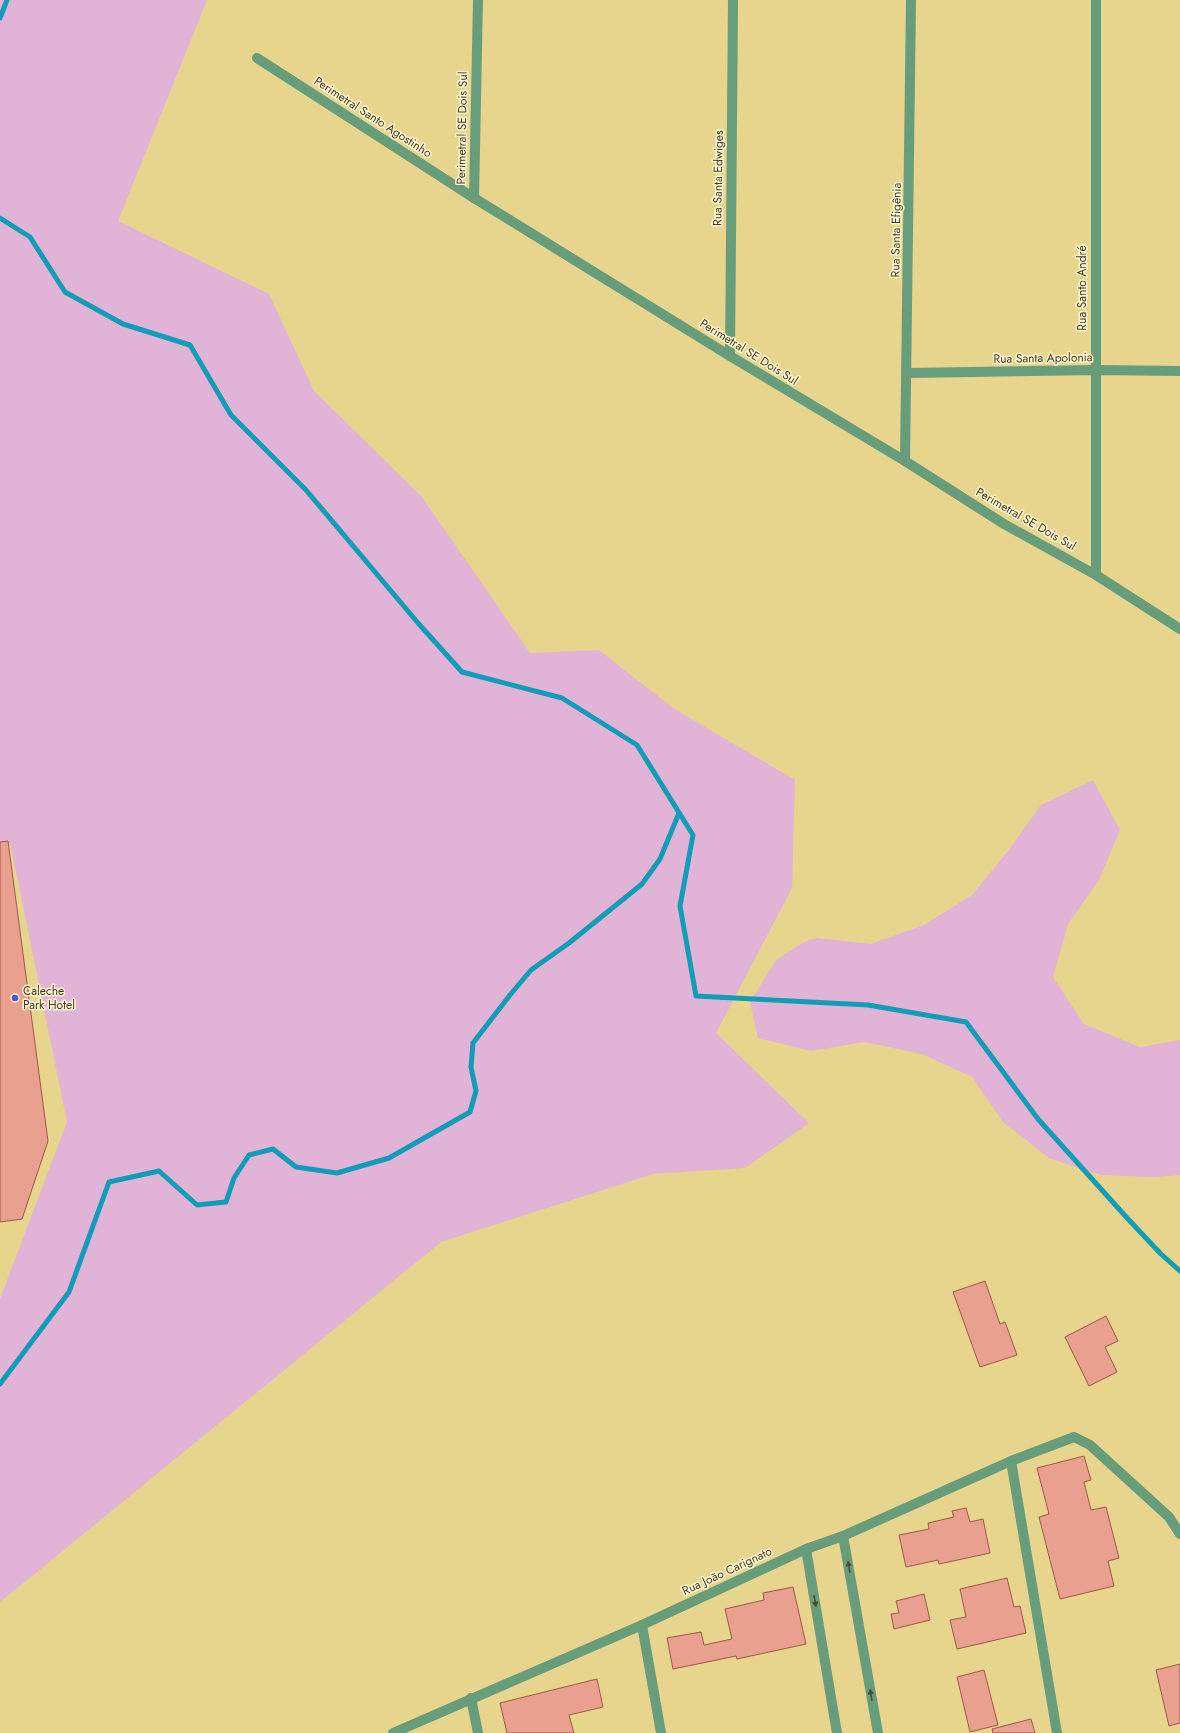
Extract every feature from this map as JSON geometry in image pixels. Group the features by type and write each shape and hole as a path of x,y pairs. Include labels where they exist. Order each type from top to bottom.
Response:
{"street":[{"name":"Perimetral SE Dois Sul","path":"478,0 474,198 730,356 905,461 1004,524 1096,575 1180,629"},
{"name":"Rua Santa Edwiges","path":"730,356 733,0"},
{"name":"Rua Santa Efigênia","path":"905,461 911,0"},
{"name":"Rua Santo André","path":"1096,0 1096,575"},
{"name":"Perimetral Santo Agostinho","path":"257,58 474,198"},
{"name":"Rua Santa Apolonia","path":"907,373 1095,370 1180,371"},
{"name":"Rua João Carignato","path":"393,1733 642,1625 806,1549 843,1536 1011,1461 1074,1437 1090,1446 1169,1517 1180,1534"},
{"path":"1011,1461 1057,1733"},
{"path":"843,1536 878,1733"},
{"path":"806,1549 837,1733"},
{"path":"642,1625 661,1733"},
{"path":"471,1698 478,1733"}],"shaded area":[{"path":"0,0 207,0 118,221 269,294 314,391 422,497 530,653 599,650 673,708 795,780 792,888 716,1033 809,1123 745,1168 653,1174 441,1242 0,1602 0,1299 67,1122 10,842 0,844"},
{"path":"1093,780 1120,830 1099,880 1068,924 1053,977 1084,1024 1140,1047 1180,1040 1180,1175 1155,1177 1101,1175 1049,1158 1003,1122 972,1077 922,1054 864,1042 811,1051 758,1038 750,1002 776,960 806,941 817,938 871,944 924,925 972,895 1008,851 1041,805"}],"building":[{"name":"Caleche Park Hotel","path":"8,841 48,1141 22,1219 0,1222 0,842"},
{"path":"985,1281 1000,1324 1005,1322 1017,1355 980,1367 953,1292"},
{"path":"1106,1316 1118,1341 1105,1347 1117,1372 1089,1386 1065,1337"},
{"path":"1084,1456 1091,1480 1084,1482 1091,1510 1106,1507 1119,1558 1108,1561 1114,1586 1060,1599 1039,1517 1049,1514 1037,1468"},
{"path":"966,1508 970,1522 983,1519 990,1553 939,1564 938,1560 906,1567 899,1535 929,1529 928,1523 954,1517 952,1511"},
{"path":"1007,1578 1014,1607 1020,1606 1026,1633 957,1649 950,1620 966,1617 960,1589"},
{"path":"793,1587 806,1644 737,1659 736,1656 673,1669 667,1638 701,1632 704,1645 732,1639 725,1609 764,1600 763,1593"},
{"path":"924,1594 930,1620 894,1629 891,1614 899,1613 896,1601"},
{"path":"1180,1664 1180,1723 1169,1726 1156,1670"},
{"path":"984,1670 998,1725 970,1732 957,1677"},
{"path":"597,1679 603,1707 569,1715 574,1733 507,1733 500,1703"},
{"path":"1031,1719 1035,1733 993,1733 992,1729"}],"waterway":[{"path":"0,18 7,0"},
{"path":"0,218 30,237 65,292 123,324 190,345 231,415 306,490 418,623 462,672 562,698 637,745 693,835 680,906 696,996 868,1005 966,1022 1038,1119 1128,1219 1161,1254 1180,1271"},
{"path":"0,1384 69,1292 109,1182 159,1171 197,1205 226,1202 234,1178 249,1155 273,1149 296,1167 337,1173 389,1158 470,1112 476,1091 471,1067 473,1043 531,970 569,943 642,884 660,859 679,813"}],"place":[{"name":"Caleche Park Hotel","path":"15,998"}]}
